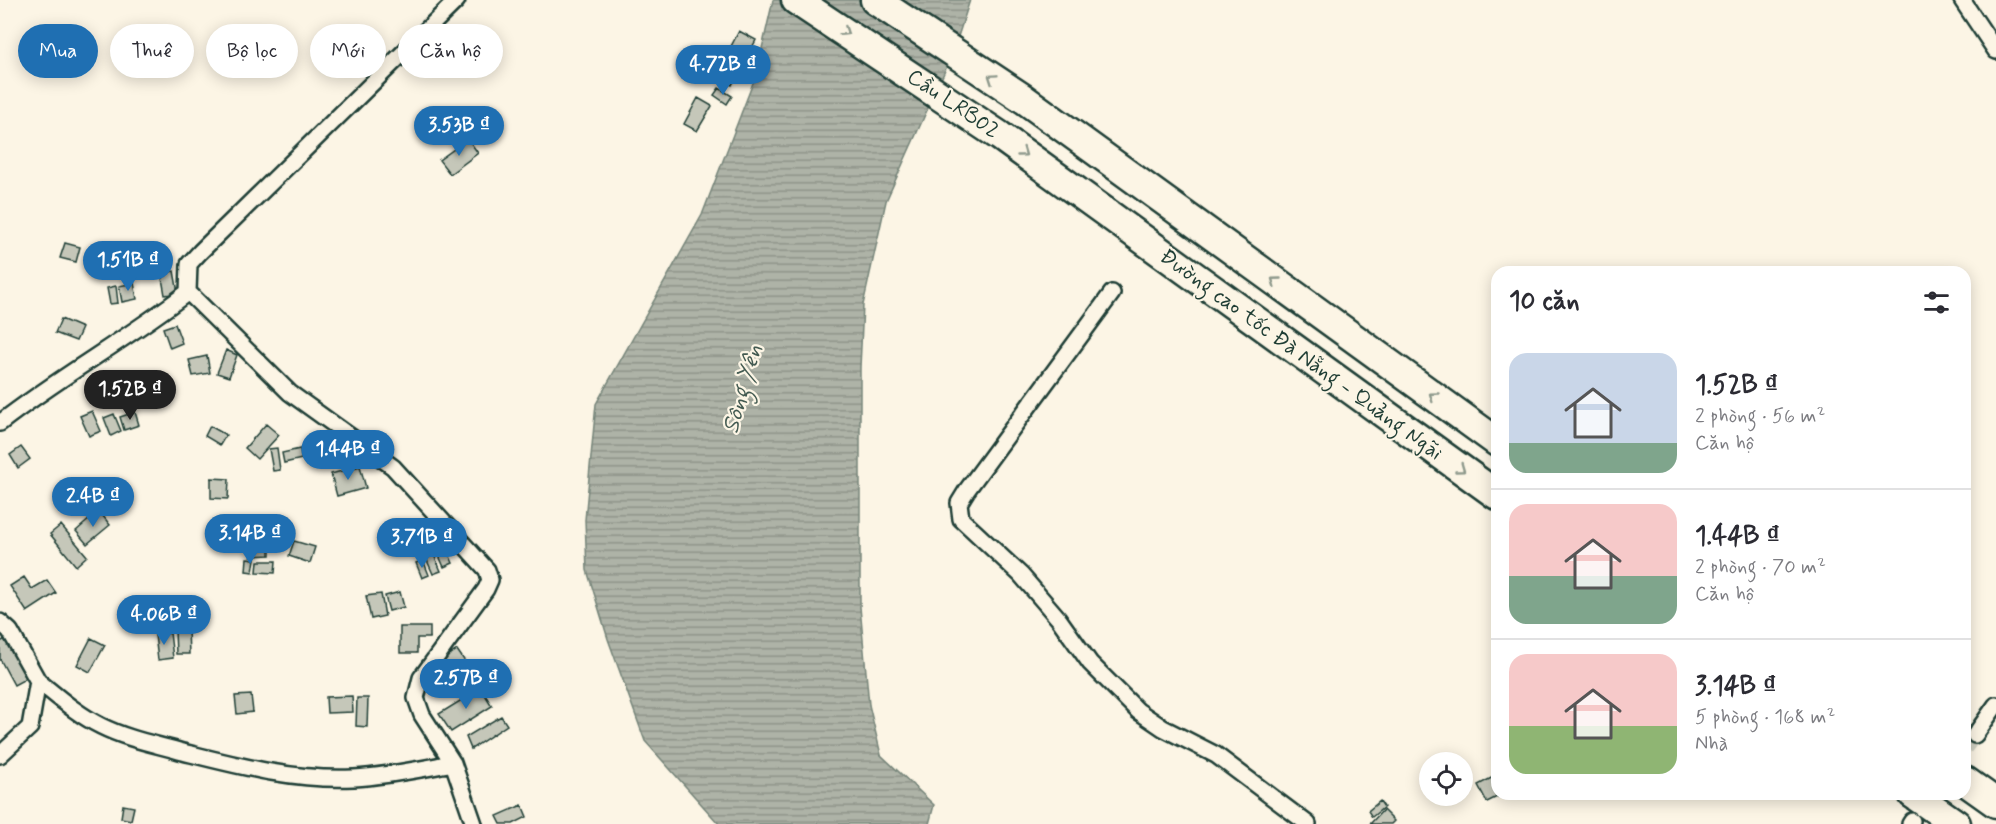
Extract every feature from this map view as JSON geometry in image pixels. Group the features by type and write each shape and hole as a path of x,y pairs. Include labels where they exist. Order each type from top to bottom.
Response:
{"highway":[{"name":"Cầu LRB02","path":"796,0 1000,136 1106,214"},
{"name":"Cầu LRB02","path":"875,0 1024,99 1125,174"},
{"name":"Đường cao tốc Đà Nẵng - Quảng Ngãi","path":"1125,174 1491,438"},
{"name":"Đường cao tốc Đà Nẵng - Quảng Ngãi","path":"1106,214 1491,491"},
{"path":"1971,785 1996,802"},
{"path":"1922,800 1956,824"}],"street":[{"path":"457,0 200,252 189,264 188,292 290,393 393,467 487,570 490,580 486,590 421,678 416,698 422,716 453,763 474,824"},
{"path":"1962,0 1996,51"},
{"path":"0,423 66,375 153,319 188,292"},
{"path":"1112,293 967,490 959,503 961,519 1021,575 1058,618 1090,663 1138,711 1163,728 1216,755 1308,824"},
{"path":"0,622 10,632 38,681 84,717 130,738 246,768 287,776 352,778 381,776 453,763"},
{"path":"0,754 30,727 38,681"},
{"path":"1975,735 1996,705"}],"water":[{"name":"Sông Yên","path":"773,0 970,0 952,55 886,201 863,305 860,367 860,607 869,705 881,755 934,805 929,824 719,824 645,741 608,639 587,570 585,520 596,404 702,215 756,75"}],"building":[{"path":"739,31 756,40 732,85 715,77"},
{"path":"719,88 732,96 727,104 714,95"},
{"path":"698,98 712,106 697,131 684,124"},
{"path":"468,139 478,153 450,174 439,160"},
{"path":"65,243 80,247 76,262 60,258"},
{"path":"174,271 178,293 165,295 161,273"},
{"path":"134,283 137,299 122,302 119,286"},
{"path":"116,286 118,303 110,304 107,288"},
{"path":"61,319 82,328 76,341 55,333"},
{"path":"175,324 182,343 170,348 163,328"},
{"path":"226,350 237,355 229,377 217,373"},
{"path":"207,356 210,373 193,376 189,360"},
{"path":"92,411 101,431 89,436 80,416"},
{"path":"135,412 139,425 124,430 120,417"},
{"path":"114,414 121,431 111,436 104,418"},
{"path":"266,424 279,435 257,459 245,448"},
{"path":"210,426 226,435 220,445 205,436"},
{"path":"21,447 30,459 18,468 10,455"},
{"path":"277,448 280,470 273,471 269,449"},
{"path":"300,449 302,459 284,463 282,453"},
{"path":"360,466 366,488 337,496 331,474"},
{"path":"211,478 229,479 228,499 211,498"},
{"path":"99,511 110,525 87,544 76,531"},
{"path":"61,525 87,556 76,566 50,534"},
{"path":"418,531 422,544 398,551 394,538"},
{"path":"294,541 315,547 310,563 289,556"},
{"path":"252,545 270,545 270,555 252,556"},
{"path":"445,545 453,563 444,567 436,549"},
{"path":"434,555 441,571 433,574 426,558"},
{"path":"247,558 255,559 253,572 246,571"},
{"path":"423,560 429,575 422,578 416,563"},
{"path":"258,561 276,561 275,573 257,572"},
{"path":"24,577 32,589 47,580 56,593 27,612 10,586"},
{"path":"400,592 404,607 389,611 385,596"},
{"path":"381,594 385,616 371,619 366,596"},
{"path":"400,627 430,627 430,638 417,638 417,653 400,653"},
{"path":"188,630 189,654 176,654 175,631"},
{"path":"170,633 173,658 158,660 155,635"},
{"path":"7,638 27,678 14,685 0,659 0,642"},
{"path":"91,638 105,645 90,672 77,665"},
{"path":"457,650 466,663 444,678 435,665"},
{"path":"481,688 492,706 451,732 439,714"},
{"path":"251,695 253,712 237,714 235,696"},
{"path":"352,696 353,712 327,713 326,697"},
{"path":"357,698 368,698 367,727 356,726"},
{"path":"501,716 507,725 471,749 466,737"},
{"path":"1491,778 1491,800 1487,802 1478,785"},
{"path":"1380,801 1384,807 1372,817 1368,811"},
{"path":"123,805 134,807 131,820 121,818"},
{"path":"522,805 527,817 513,824 501,824 497,816"},
{"path":"1383,810 1394,821 1391,824 1370,824"}],"tunnel":[{"path":"1971,740 1975,735"}]}
